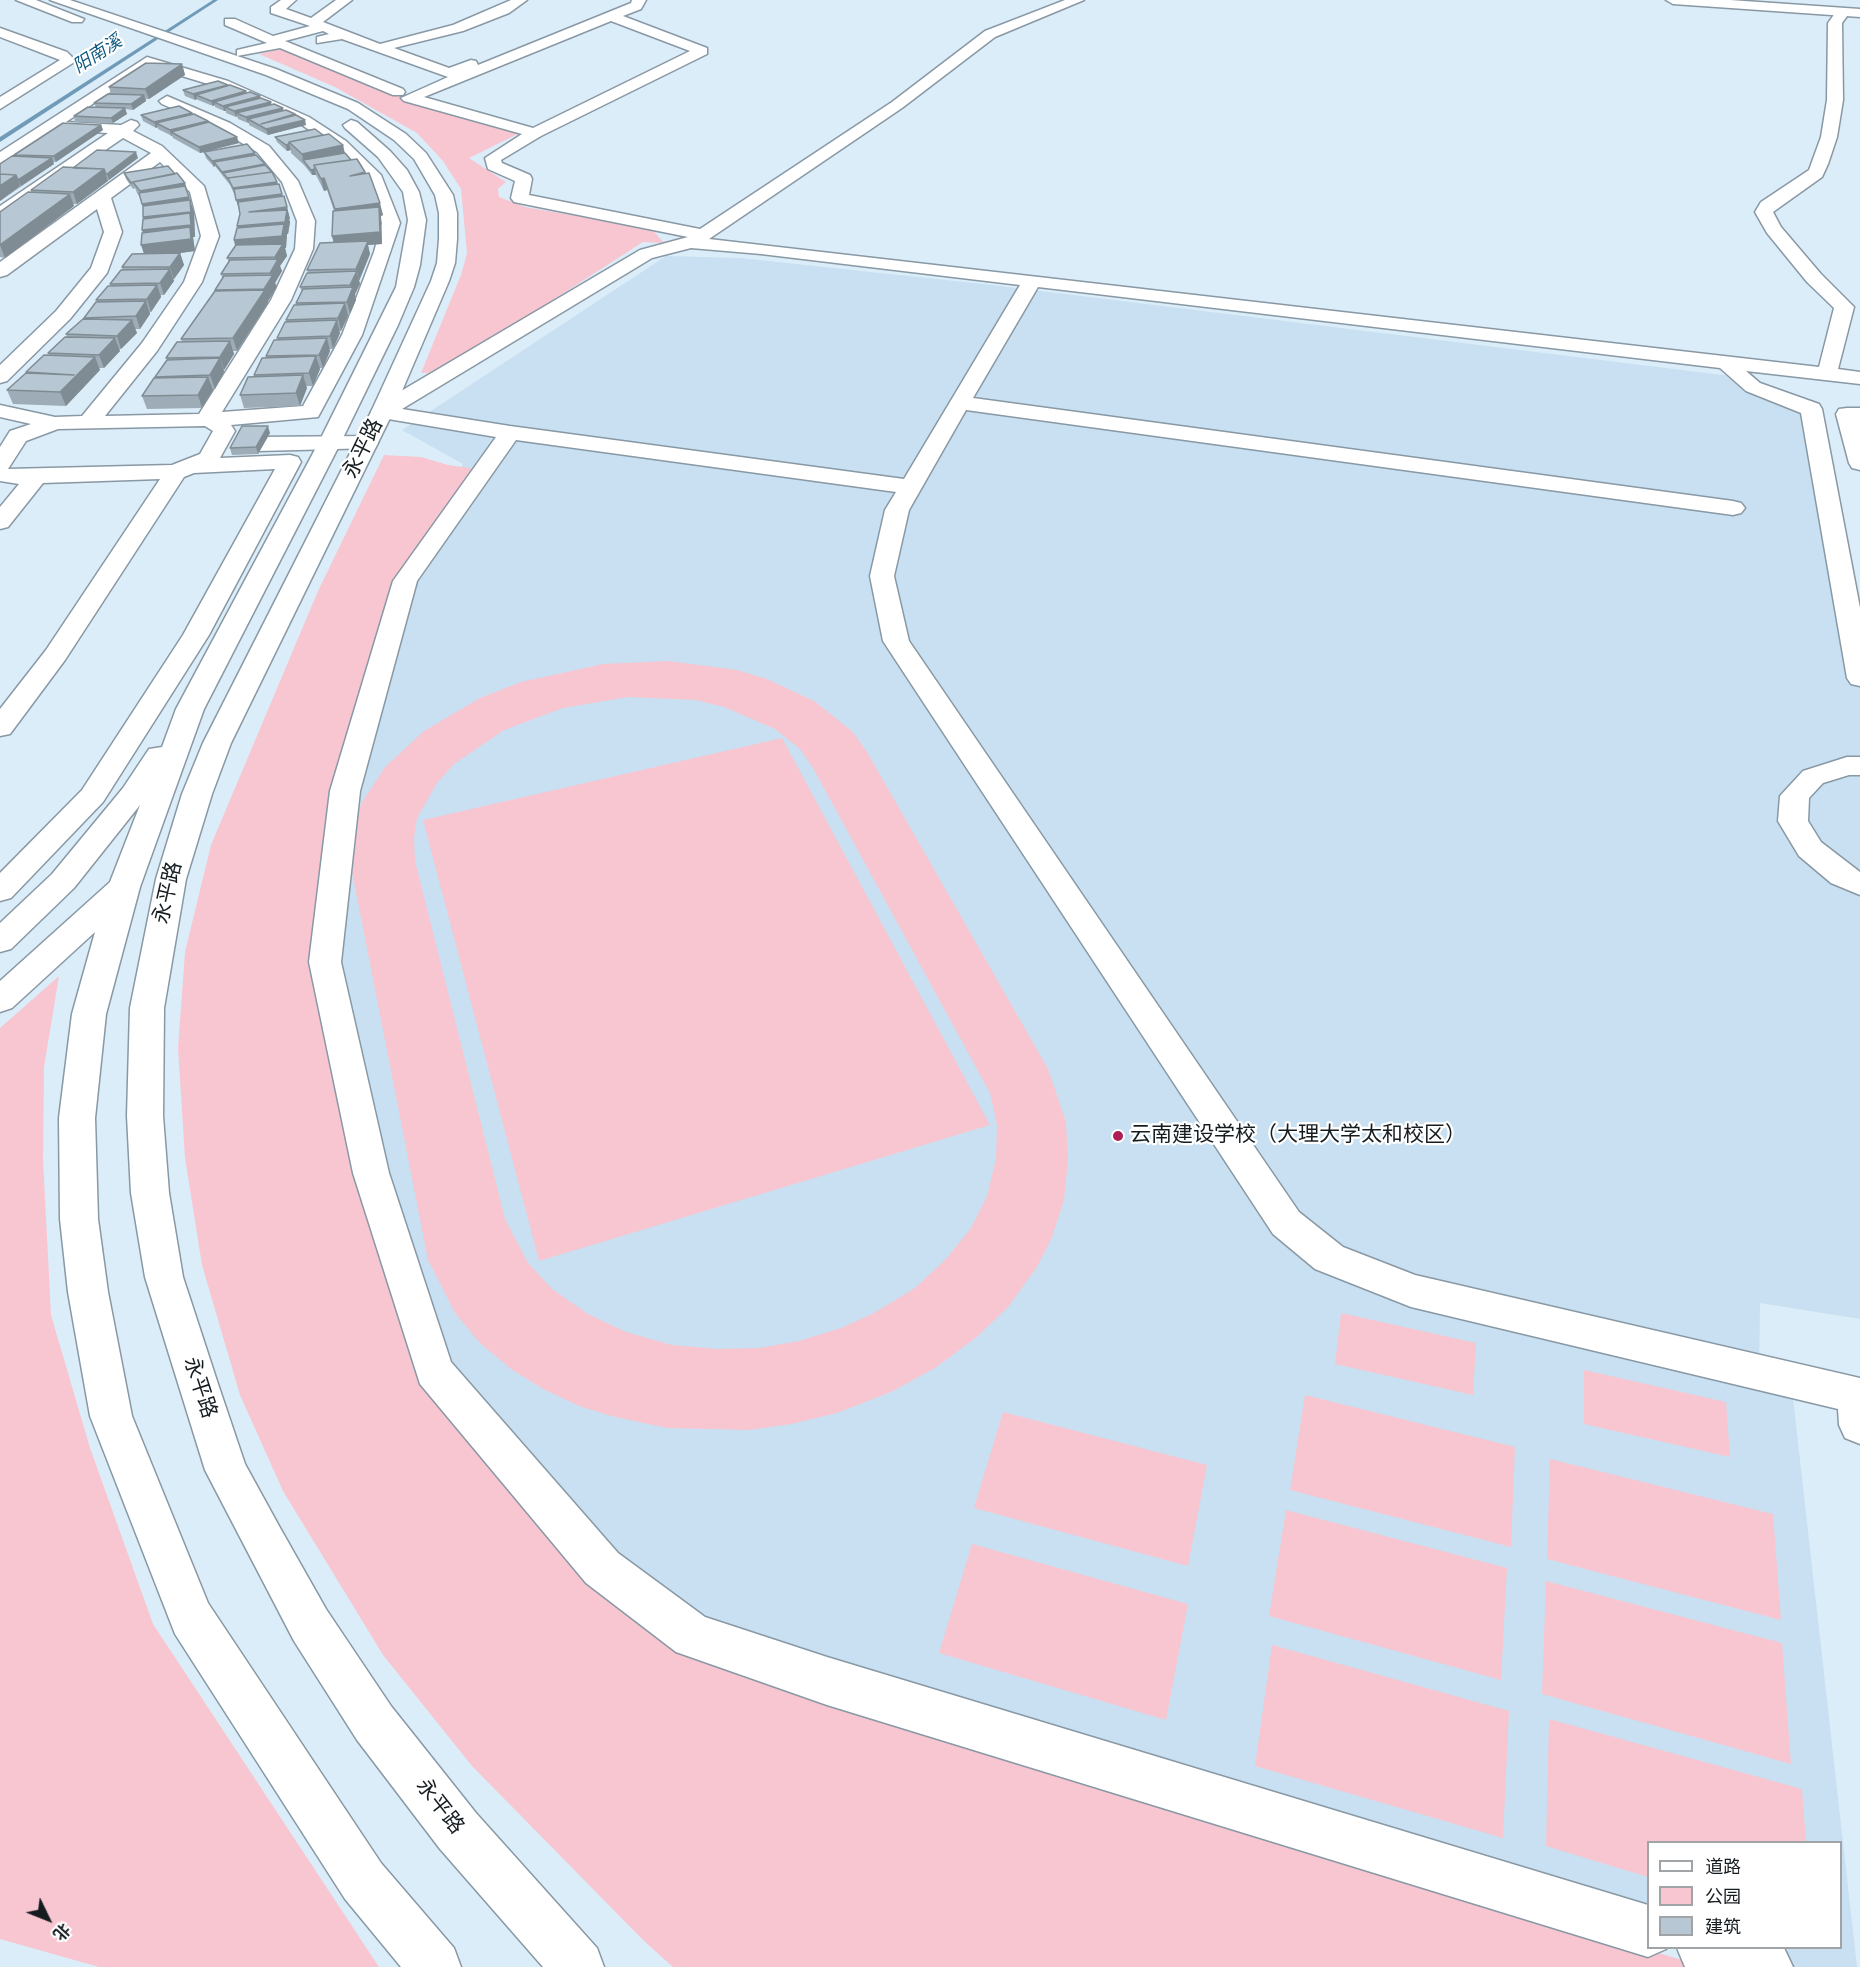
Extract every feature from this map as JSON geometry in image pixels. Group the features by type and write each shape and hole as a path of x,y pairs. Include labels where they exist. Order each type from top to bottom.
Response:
{"main road":[{"path":"8,0 70,16"},
{"name":"永平路","path":"23,0 127,36 174,36 331,113 353,126 384,154 401,174 411,192 417,228 405,287 330,442 190,709 124,887 99,970 89,1014 77,1118 79,1219 88,1292 111,1416 191,1618 363,1881 435,1967"},
{"name":"永平路","path":"57,0 140,28 174,36 279,51 338,99 378,121 420,156 444,195 448,213 446,263 382,412 217,743 197,794 171,879 147,1008 144,1055 150,1193 164,1277 226,1470 310,1625 374,1723 458,1831 578,1967"},
{"path":"289,0 276,10 449,73 611,8 607,11"},
{"path":"242,53 279,51 318,25 345,0"},
{"path":"380,48 458,28 504,10 520,0"},
{"path":"535,133 410,98 607,11 636,6 639,0"},
{"path":"382,412 646,254 697,239 897,105 990,34 1077,0"},
{"path":"1673,0 1851,12"},
{"path":"607,11 702,51 535,133 493,158 494,165 524,179 520,198 697,239 761,249 1860,378"},
{"path":"1827,374 1844,307 1773,230 1764,212 1767,206 1816,173 1820,164 1829,137 1835,100 1835,23 1851,12"},
{"path":"230,22 279,51 398,92"},
{"path":"0,32 62,55 69,61 0,104"},
{"path":"174,36 242,53 279,51 343,35"},
{"path":"0,159 147,60 202,77 269,102 304,120 340,144 375,179 391,223 383,252 352,335 310,412 206,420 56,423 0,411"},
{"path":"0,214 202,77"},
{"path":"158,107 224,126 263,149 290,181 306,221 304,249 281,300 206,420"},
{"path":"50,126 122,131 161,154 198,190 210,236 193,282 150,347 87,423"},
{"path":"0,271 161,154"},
{"path":"0,377 63,315 100,269 113,232 102,197"},
{"path":"1032,280 897,510 882,576 896,640 1286,1223 1329,1258 1411,1291 1859,1405"},
{"path":"1727,363 1753,387 1811,409 1860,678"},
{"path":"960,403 1733,508"},
{"path":"382,412 510,433 909,487"},
{"path":"1860,414 1847,414 1860,463"},
{"path":"0,728 56,654 185,469 209,458 224,431 220,424 206,420"},
{"path":"0,464 18,436 56,423"},
{"path":"510,433 405,581 345,791 325,962 371,1173 434,1371 602,1568 692,1636 826,1681 1647,1931"},
{"path":"217,445 367,443"},
{"path":"0,474 14,477 290,462 196,635 93,796 0,891"},
{"path":"0,522 37,476"},
{"path":"0,941 63,881 133,794 190,709"},
{"path":"1860,766 1847,766 1813,777 1795,796 1793,821 1810,849 1842,876 1860,885"},
{"path":"0,1000 124,887 197,794"},
{"path":"1709,1949 1767,1967"}],"shaded area":[{"name":"云南建设学校（大理大学太和校区）","path":"666,256 740,258 992,285 1747,378 1819,402 1860,599 1860,1319 1760,1303 1759,1380 1792,1389 1857,1967 1793,1967 1733,1949 1842,1949 1842,1841 1647,1841 1647,1922 651,1610 435,1357 330,968 401,560 463,464 402,430"}],"green space":[{"path":"285,48 411,96 522,132 469,158 506,182 498,189 499,197 525,207 652,229 664,243 643,242 441,372 421,373 461,275 467,253 461,189 443,161 417,133 335,87 259,54"},
{"path":"384,455 421,457 448,465 477,469 402,603 354,804 326,1004 409,1318 604,1585 1206,1819 1706,1967 673,1967 644,1941 472,1766 383,1655 283,1491 240,1395 202,1265 185,1158 178,1048 185,952 211,845 318,591"},
{"path":"669,661 737,670 767,679 814,701 853,732 867,752 1048,1069 1066,1122 1068,1160 1064,1200 1052,1237 1037,1267 1008,1307 978,1336 935,1368 891,1392 837,1413 791,1424 750,1430 667,1428 611,1416 579,1406 543,1389 511,1369 480,1343 455,1313 428,1260 352,872 355,822 362,802 385,767 424,731 480,698 521,682 603,664","holes":["628,697 696,700 724,707 775,729 800,749 813,768 990,1093 997,1125 996,1159 987,1196 971,1228 946,1259 915,1288 874,1313 841,1328 799,1341 759,1348 717,1349 672,1345 626,1332 588,1314 552,1289 528,1263 505,1219 415,861 414,838 417,818 437,783 454,764 504,730 563,708"]},
{"path":"782,738 990,1125 539,1261 423,820"},
{"path":"59,976 44,1067 43,1159 51,1315 90,1448 153,1624 379,1967 99,1967 0,1939 0,1028"},
{"path":"1341,1313 1476,1343 1473,1395 1335,1364"},
{"path":"1584,1370 1726,1402 1730,1457 1584,1424"},
{"path":"1305,1395 1515,1447 1511,1547 1290,1490"},
{"path":"1003,1412 1207,1465 1188,1566 974,1508"},
{"path":"1550,1459 1773,1514 1781,1620 1547,1559"},
{"path":"1286,1510 1507,1568 1501,1680 1269,1616"},
{"path":"972,1544 1188,1604 1166,1720 939,1653"},
{"path":"1546,1581 1782,1643 1791,1764 1542,1694"},
{"path":"1272,1645 1509,1711 1503,1838 1255,1766"},
{"path":"1549,1719 1802,1789 1806,1841 1647,1841 1647,1877 1546,1846"}],"building":[{"path":"146,63 182,64 145,89 109,87"},
{"path":"218,81 228,85 193,94 183,90"},
{"path":"230,85 246,91 211,101 196,95"},
{"path":"250,92 260,96 223,106 214,102"},
{"path":"108,94 144,95 131,104 94,103"},
{"path":"261,98 271,102 234,111 225,107"},
{"path":"274,104 283,108 246,117 236,113"},
{"path":"179,106 192,113 154,122 141,115"},
{"path":"88,107 125,108 111,118 74,116"},
{"path":"286,110 295,114 261,124 296,115 305,120 266,129 248,119"},
{"path":"194,114 208,121 170,130 156,123"},
{"path":"209,122 237,137 199,147 171,132"},
{"path":"63,123 101,125 54,156 14,155"},
{"path":"315,129 323,135 289,142 286,145 275,137"},
{"path":"329,134 343,145 302,154 289,142"},
{"path":"247,144 255,153 212,161 204,152"},
{"path":"97,150 136,152 107,174 104,169 73,168"},
{"path":"345,153 351,160 314,165 315,169 311,170 303,160"},
{"path":"256,155 265,164 222,172 214,162"},
{"path":"12,156 52,158 18,180 16,175 0,174 0,164"},
{"path":"357,159 365,172 350,176 369,173 380,203 335,209 324,178 321,179 314,165"},
{"path":"265,165 272,172 228,178 229,180 223,173"},
{"path":"168,166 175,174 131,183 124,173"},
{"path":"63,167 104,169 73,192 31,190"},
{"path":"272,172 277,182 233,188 228,178"},
{"path":"177,173 185,183 140,191 133,182"},
{"path":"0,174 16,175 0,186"},
{"path":"279,184 282,194 236,200 234,189"},
{"path":"185,186 189,197 142,204 139,193"},
{"path":"28,192 70,194 0,245 0,212"},
{"path":"284,196 287,207 249,212 287,210 285,222 237,226 240,214 238,202"},
{"path":"190,200 191,212 143,217 143,206"},
{"path":"379,207 380,232 332,236 333,211"},
{"path":"190,213 191,225 142,230 143,219"},
{"path":"284,224 282,236 234,240 237,228"},
{"path":"190,227 191,239 141,245 142,233"},
{"path":"368,241 356,269 307,270 320,243"},
{"path":"283,244 275,257 227,258 236,245"},
{"path":"180,253 170,267 122,267 132,254"},
{"path":"278,259 270,273 221,274 230,260"},
{"path":"170,269 160,283 110,284 121,270"},
{"path":"357,271 350,285 300,287 307,273"},
{"path":"273,275 264,289 215,290 224,276"},
{"path":"157,285 147,299 96,300 108,286"},
{"path":"353,287 347,302 296,303 303,289"},
{"path":"265,290 233,338 181,339 215,291"},
{"path":"146,301 136,316 84,318 96,302"},
{"path":"345,303 338,318 286,320 294,305"},
{"path":"83,319 132,320 117,336 66,334"},
{"path":"337,320 330,336 277,338 285,322"},
{"path":"65,337 115,338 99,355 48,353"},
{"path":"327,338 319,355 266,356 274,340"},
{"path":"230,341 220,357 166,358 177,342"},
{"path":"44,355 95,357 60,392 7,390 26,373 74,375 26,372"},
{"path":"316,356 309,373 254,375 262,358"},
{"path":"220,358 210,375 155,377 167,360"},
{"path":"303,375 296,393 240,395 248,377"},
{"path":"208,377 198,395 142,396 154,378"},
{"path":"242,426 268,426 256,447 230,448"}],"waterway":[{"name":"阳南溪","path":"0,140 216,0"}],"place":[{"name":"云南建设学校（大理大学太和校区）","path":"1118,1136"}]}
